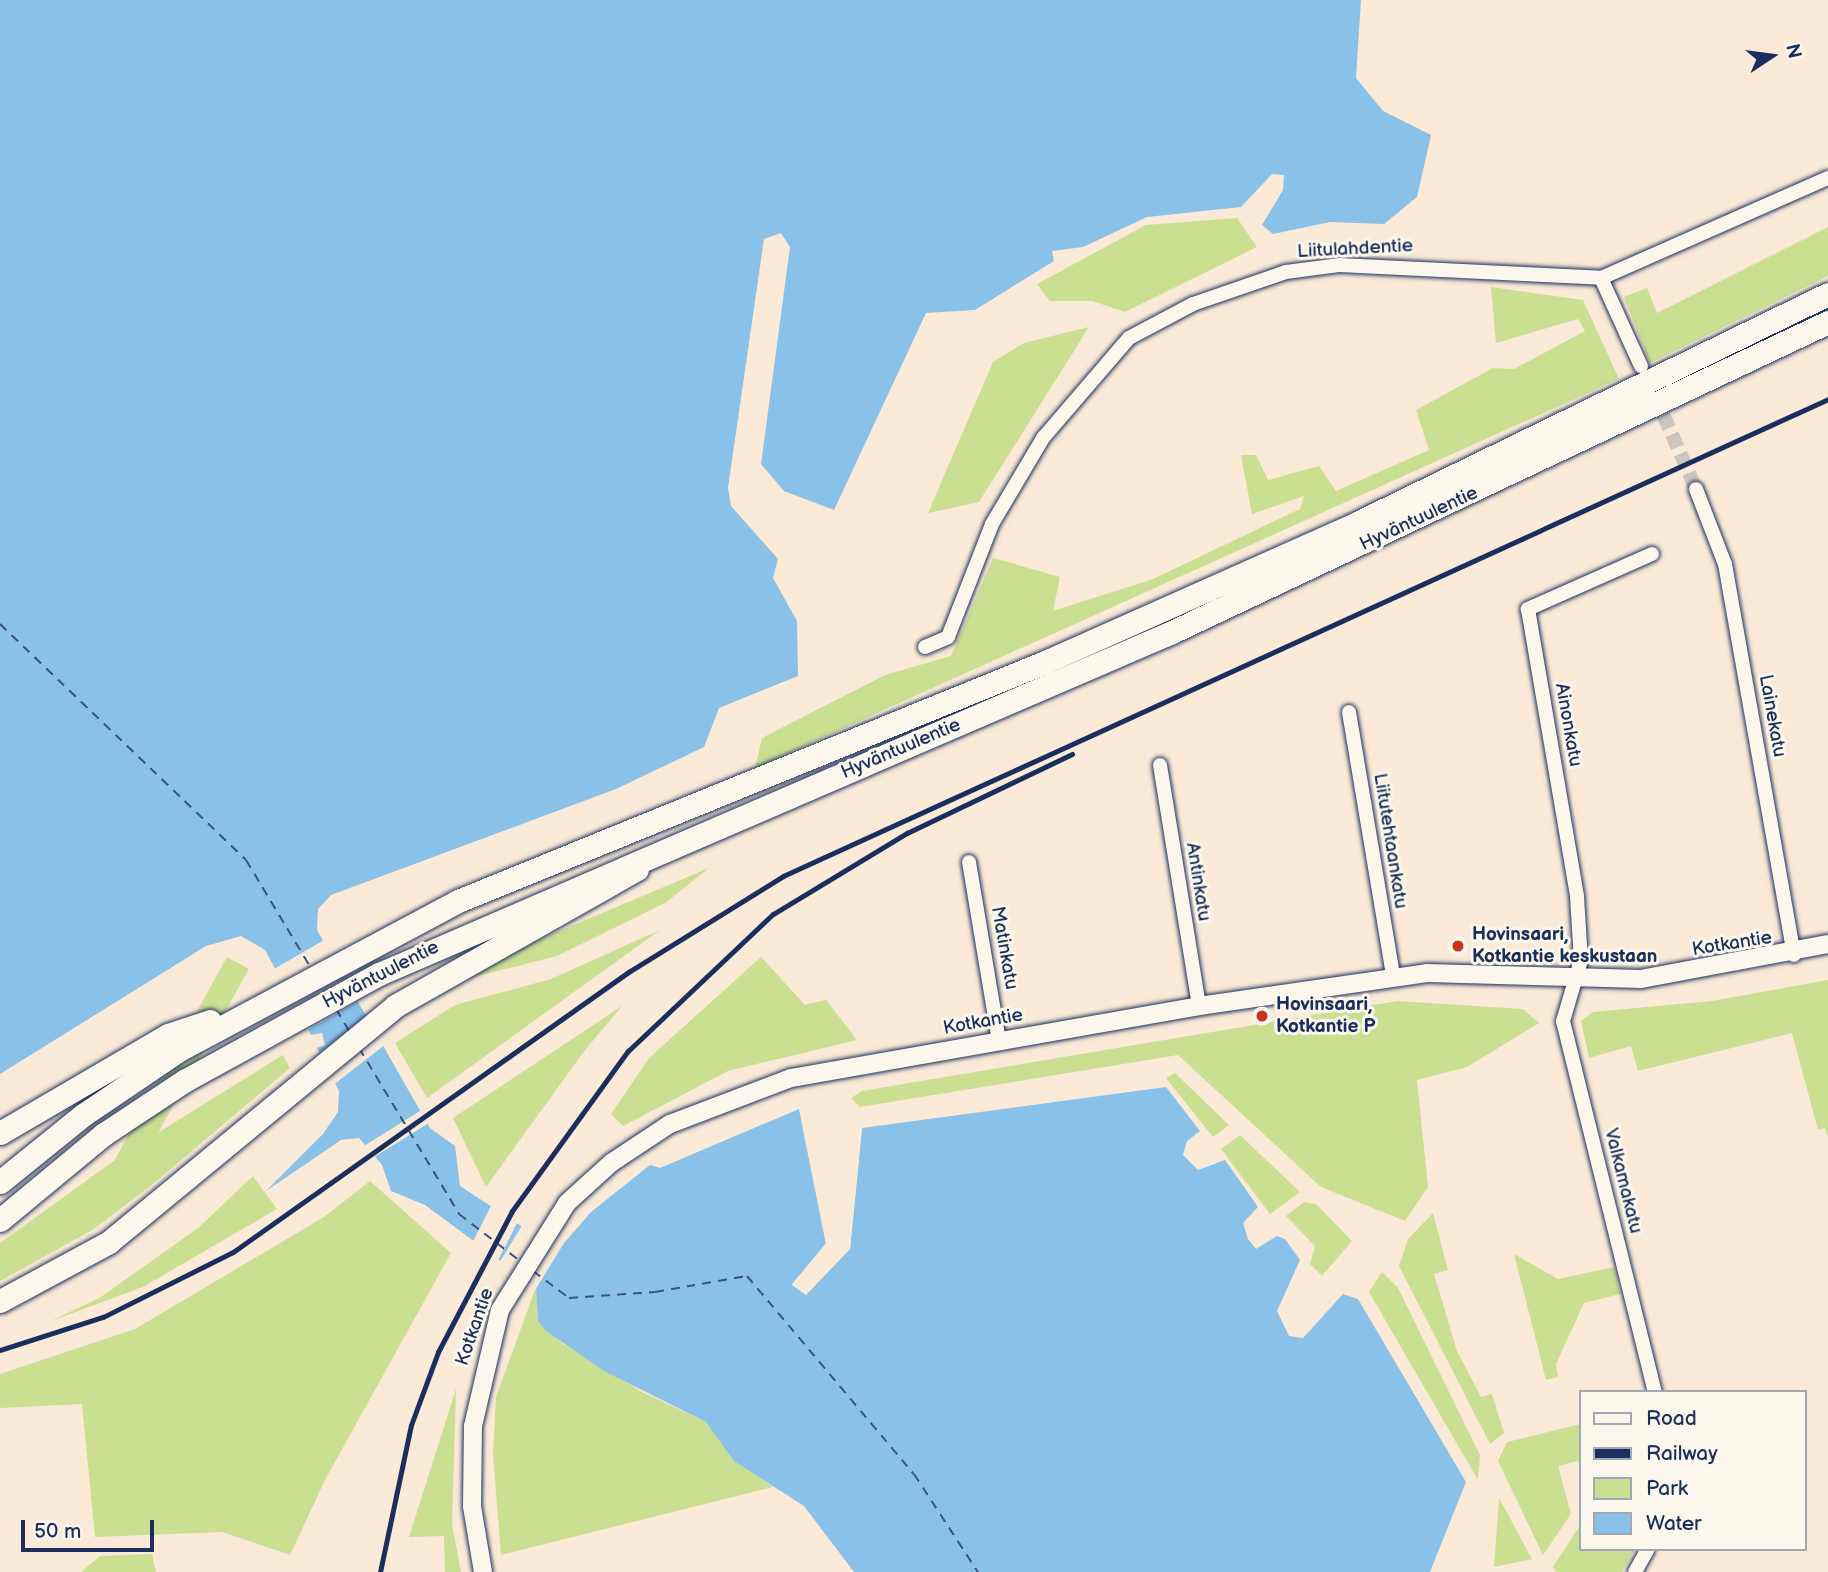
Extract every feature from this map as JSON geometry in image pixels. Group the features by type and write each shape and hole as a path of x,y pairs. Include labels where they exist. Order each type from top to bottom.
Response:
{"highway":[{"name":"Hyväntuulentie","path":"0,1182 83,1115 261,1004 458,901 1151,615 1828,294"},
{"name":"Hyväntuulentie","path":"0,1220 104,1134 274,1030 379,974 677,842 1172,632 1828,323"},
{"path":"0,1301 109,1242 301,1080 395,1006 514,934 597,896 677,842"},
{"path":"0,1133 168,1035 261,1004"}],"street":[{"name":"Liitulahdentie","path":"925,647 948,637 992,524 1043,438 1129,338 1239,285 1299,270 1402,264 1601,278 1828,178"},
{"path":"1601,278 1641,366"},
{"name":"Lainekatu","path":"1696,489 1726,564 1794,955"},
{"name":"Ainonkatu","path":"1575,981 1580,960 1577,897 1528,609 1652,554"},
{"name":"Liitutehtaankatu","path":"1349,712 1393,976"},
{"name":"Antinkatu","path":"1160,765 1199,1006"},
{"name":"Matinkatu","path":"970,862 999,1041"},
{"name":"Kotkantie","path":"483,1572 472,1506 473,1426 485,1355 507,1294 546,1230 611,1163 703,1109 791,1078 1199,1006 1393,976 1575,981 1641,979 1794,955 1828,944"},
{"name":"Valkamakatu","path":"1575,981 1563,1021 1655,1390"},
{"path":"1635,1572 1647,1551"}],"green space":[{"path":"1237,218 1257,247 1125,312 1092,301 1050,301 1037,284 1146,225"},
{"path":"1828,227 1828,276 1650,363 1624,297 1647,288 1657,313"},
{"path":"1491,287 1583,300 1619,379 755,768 762,738 885,675 951,656 993,558 1060,577 1053,611 1153,579 1300,509 1304,496 1252,514 1241,455 1256,455 1268,480 1319,466 1336,491 1429,450 1416,410 1493,368 1514,369 1585,331 1578,319 1496,343"},
{"path":"1089,327 979,502 928,513 993,362 1024,343"},
{"path":"709,868 665,903 557,956 462,980 538,940"},
{"path":"660,930 427,1098 395,1043 455,1005 551,979"},
{"path":"227,957 249,969 120,1202 98,1190"},
{"path":"761,957 805,1005 826,1000 857,1040 728,1071 623,1126 611,1114 649,1058"},
{"path":"1828,980 1828,1137 1825,1128 1818,1130 1792,1033 1638,1071 1631,1046 1589,1058 1581,1021 1593,1012 1712,1001"},
{"path":"1397,1001 1523,1009 1539,1023 1467,1067 1417,1080 1428,1187 1405,1221 1321,1187 1178,1055 860,1107 851,1098 862,1091"},
{"path":"622,1006 585,1050 486,1187 453,1118"},
{"path":"283,1055 290,1068 154,1183 94,1229 0,1281 0,1243 122,1155"},
{"path":"1175,1073 1229,1125 1213,1137 1166,1078"},
{"path":"1240,1135 1300,1192 1270,1214 1221,1149"},
{"path":"253,1176 277,1209 143,1287 51,1321 101,1297 198,1228"},
{"path":"370,1181 451,1253 325,1480 290,1555 222,1532 95,1537 82,1404 0,1408 0,1374 135,1329 324,1217"},
{"path":"1304,1202 1316,1204 1352,1241 1322,1276 1310,1264 1315,1246 1286,1216"},
{"path":"1433,1213 1448,1270 1434,1274 1457,1351 1481,1397 1492,1394 1504,1433 1490,1444 1399,1266 1408,1239"},
{"path":"1514,1254 1558,1279 1614,1267 1620,1294 1584,1303 1556,1364 1558,1377 1546,1380"},
{"path":"1382,1272 1398,1288 1480,1455 1478,1480 1369,1292"},
{"path":"536,1287 538,1321 562,1343 642,1392 706,1422 742,1464 773,1487 501,1555 493,1455 496,1397"},
{"path":"456,1389 452,1524 461,1572 445,1572 444,1536 409,1537"},
{"path":"1580,1424 1580,1460 1558,1466 1571,1514 1543,1555 1498,1461 1507,1442"},
{"path":"1499,1498 1532,1559 1494,1567"},
{"path":"1580,1526 1580,1551 1634,1551 1622,1572 1556,1572 1553,1567"},
{"path":"152,1554 156,1572 81,1572 100,1556"}],"water":[{"path":"0,0 1361,0 1356,78 1383,111 1431,135 1417,197 1384,224 1330,222 1273,234 1262,225 1283,190 1284,175 1272,174 1241,207 1147,217 1083,247 1052,251 1054,261 975,310 926,313 834,510 784,491 761,464 790,247 781,233 764,239 728,488 731,506 778,559 773,578 797,621 798,676 719,708 704,747 616,789 331,895 318,909 317,930 430,1128 455,1146 460,1186 558,1250 591,1212 650,1165 660,1168 799,1109 826,1244 792,1284 806,1294 850,1249 862,1128 1166,1087 1200,1131 1187,1141 1183,1155 1198,1170 1225,1160 1258,1207 1243,1223 1248,1239 1256,1249 1277,1236 1285,1239 1300,1260 1277,1311 1289,1336 1303,1338 1343,1294 1358,1299 1466,1482 1430,1572 854,1572 804,1506 734,1461 706,1422 604,1371 546,1331 538,1321 536,1287 425,1205 391,1191 382,1165 359,1138 341,1140 266,1191 323,1134 338,1112 339,1091 317,1048 325,1045 322,1033 311,1035 265,950 241,936 206,946 0,1074"}],"pier":[{"path":"326,939 361,1000 308,1030 273,970"},
{"path":"369,1014 386,1044 332,1086 317,1055"},
{"path":"423,1109 431,1122 370,1160 362,1147"},
{"path":"799,1109 829,1244 797,1284 806,1290 846,1248 848,1197 862,1128 850,1249 806,1295 792,1285 826,1243"},
{"path":"491,1206 519,1220 498,1260 471,1246"},
{"path":"524,1222 558,1246 564,1243 534,1292 498,1265"}],"ferry route":[{"path":"0,624 246,860 311,968"},
{"path":"336,1009 349,1031"},
{"path":"359,1048 459,1214 520,1261"},
{"path":"533,1271 569,1298 655,1292 747,1276 914,1474 978,1572"}],"tunnel":[{"path":"1655,396 1696,489"}],"railway":[{"path":"0,1350 103,1317 233,1252 630,971 783,876 1828,399"},
{"path":"380,1572 411,1425 438,1352 512,1211 628,1051 773,914 907,833 1072,754"}],"place":[{"name":"Hovinsaari, Kotkantie keskustaan","path":"1458,946"},
{"name":"Hovinsaari, Kotkantie P","path":"1262,1016"}]}
